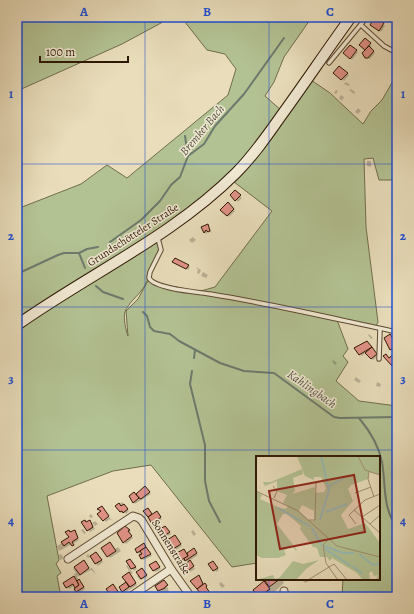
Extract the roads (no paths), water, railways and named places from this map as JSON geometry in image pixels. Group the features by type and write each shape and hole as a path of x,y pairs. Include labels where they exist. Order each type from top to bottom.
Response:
{"main road":[{"name":"Grundschötteler Straße","path":"17,325 50,301 157,236 203,202 250,158 351,17"}],"street":[{"name":"Sonnenstraße","path":"68,559 133,516 136,516 142,521 191,597"},
{"path":"130,597 171,568"}],"lane":[{"path":"329,63 367,17"},
{"path":"361,25 380,42 397,53"},
{"path":"157,236 161,250 150,272 149,278 152,282 174,288 281,307 397,332"},
{"path":"379,360 380,329"}],"waterway":[{"name":"Bremker Bach","path":"110,242 141,220 160,201 171,185 180,177 188,156 204,144 215,126 244,94 284,38"},
{"path":"185,136 188,156"},
{"name":"Bremker Bach","path":"17,274 58,255 64,253 79,253 87,249 98,247"},
{"path":"79,253 85,268"},
{"path":"96,286 103,292 123,299"},
{"name":"Kahlingbach","path":"143,312 147,316 150,327 154,331 170,334 179,341 220,363 244,371 274,373 334,417 397,417"},
{"path":"194,358 195,350"},
{"path":"192,371 190,384 205,445 205,481 209,501 220,522"},
{"path":"359,418 370,433 379,450 382,462 385,496 392,520 397,527"}]}
